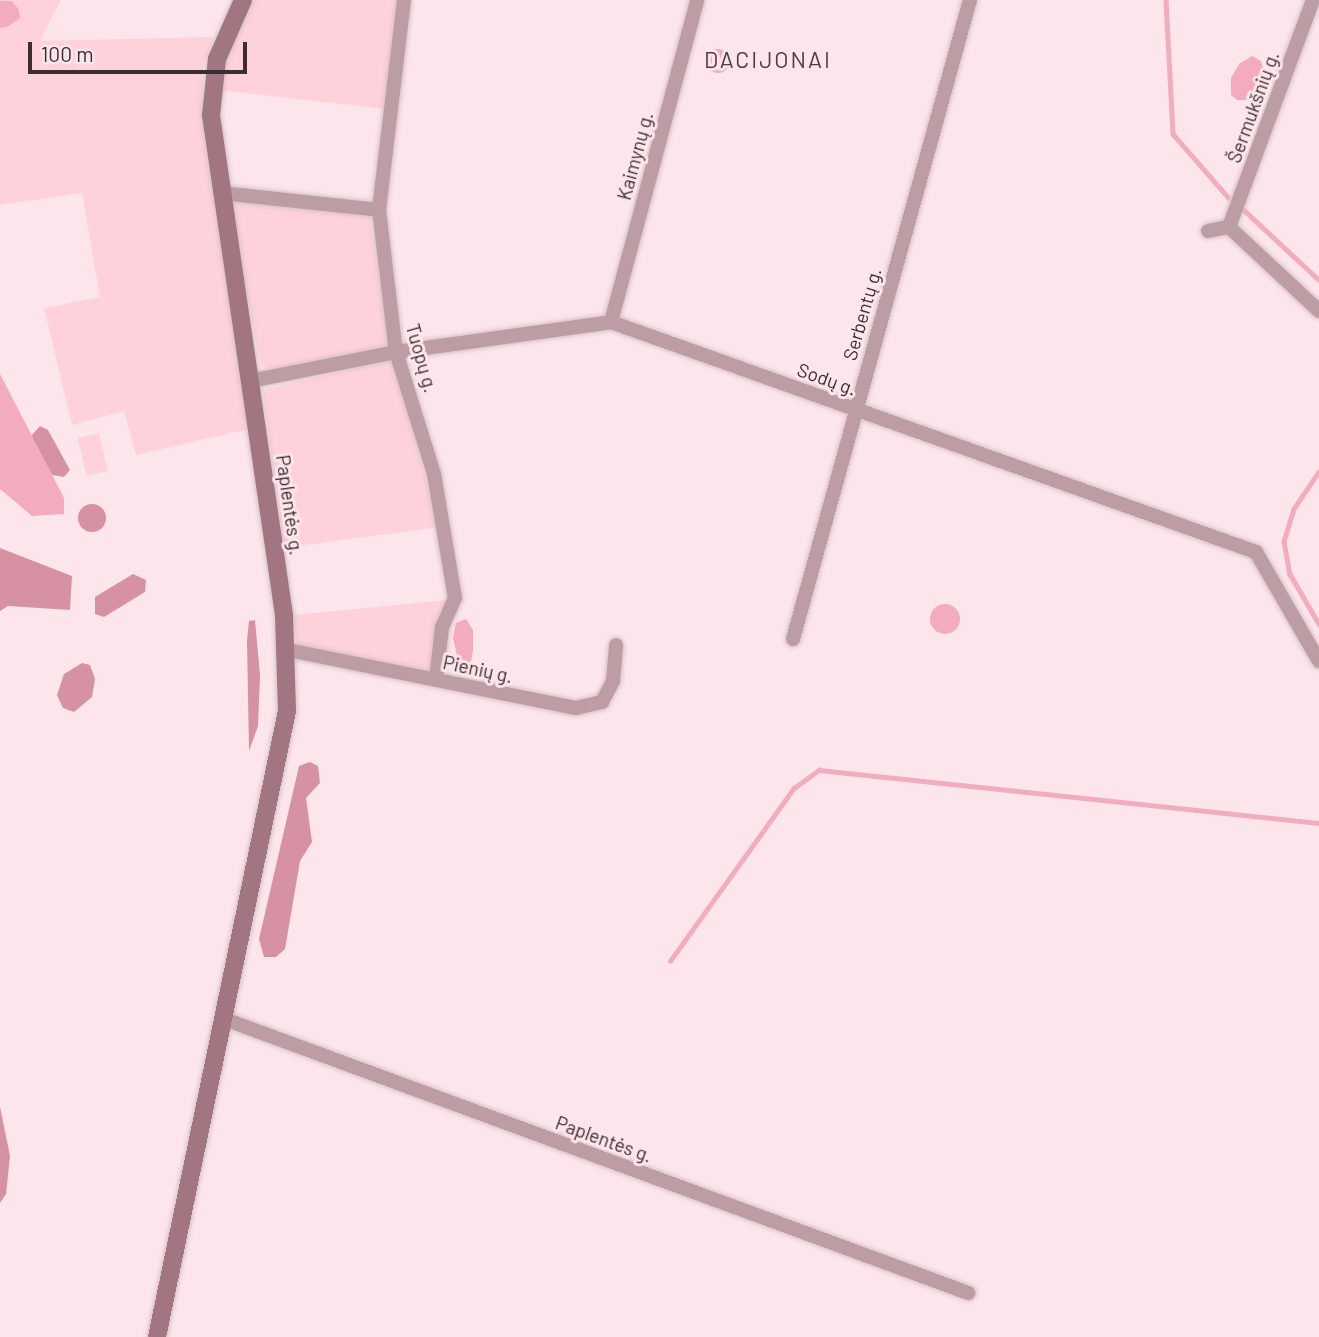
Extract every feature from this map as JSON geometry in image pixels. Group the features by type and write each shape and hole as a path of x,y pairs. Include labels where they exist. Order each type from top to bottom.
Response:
{"main road":[{"name":"Paplentės g.","path":"158,1337 227,1020 281,753 288,650 221,193 212,85 217,59 243,0"}],"street":[{"name":"Tuopų g.","path":"404,0 379,210 396,352 434,474 455,598 442,627 436,680"},
{"name":"Kaimynų g.","path":"611,322 697,0"},
{"name":"Serbentų g.","path":"793,639 970,0"},
{"name":"Šermukšnių g.","path":"1229,227 1313,0"},
{"path":"221,193 379,210"},
{"path":"1208,231 1229,227 1319,311"},
{"name":"Sodų g.","path":"250,381 396,352 611,322 1255,552 1319,662"},
{"name":"Pienių g.","path":"288,650 590,708 602,702 613,681 616,645"},
{"name":"Paplentės g.","path":"227,1020 968,1293"}],"shaded area":[{"path":"0,0 61,0 40,41 214,37 203,66 203,130 249,429 136,455 124,411 72,425 44,308 100,297 82,193 0,205"},
{"path":"251,0 399,0 385,109 218,90 224,59"},
{"path":"0,1 12,1 19,10 20,18 7,27 0,28"},
{"path":"718,49 729,56 730,61 723,72 718,73 707,66 706,61 713,50"},
{"path":"1252,56 1261,61 1266,78 1255,100 1237,100 1231,95 1231,78 1239,64"},
{"path":"226,189 368,204 389,347 270,370 261,365"},
{"path":"393,360 439,527 284,548 263,390"},
{"path":"0,374 64,498 64,514 32,516 0,489"},
{"path":"40,426 48,430 70,470 64,477 52,475 31,436"},
{"path":"99,433 108,471 86,476 78,438"},
{"path":"92,504 102,508 106,518 102,528 92,532 82,528 78,518 82,508"},
{"path":"0,548 72,576 70,610 8,606 0,611"},
{"path":"133,574 146,580 145,592 104,617 95,614 95,597"},
{"path":"448,600 433,675 297,648 293,615"},
{"path":"945,604 956,608 960,619 956,630 945,634 934,630 930,619 934,608"},
{"path":"466,619 473,630 473,650 471,662 460,668 453,638 456,623"},
{"path":"255,620 260,675 258,726 249,751 247,640 249,621"},
{"path":"82,663 90,665 95,679 92,697 74,712 63,708 57,695 64,674"},
{"path":"310,762 318,766 320,783 306,798 312,842 300,861 285,949 276,957 264,957 259,939 299,766"},
{"path":"0,1107 10,1156 6,1194 0,1203"}],"waterway":[{"path":"1166,0 1173,134 1228,197"},
{"path":"1244,210 1319,280"},
{"path":"1319,472 1294,509 1284,541 1290,574 1319,624"},
{"path":"670,961 794,788 819,770 1319,823"}],"district":[{"name":"DACIJONAI","path":"768,59"}]}
